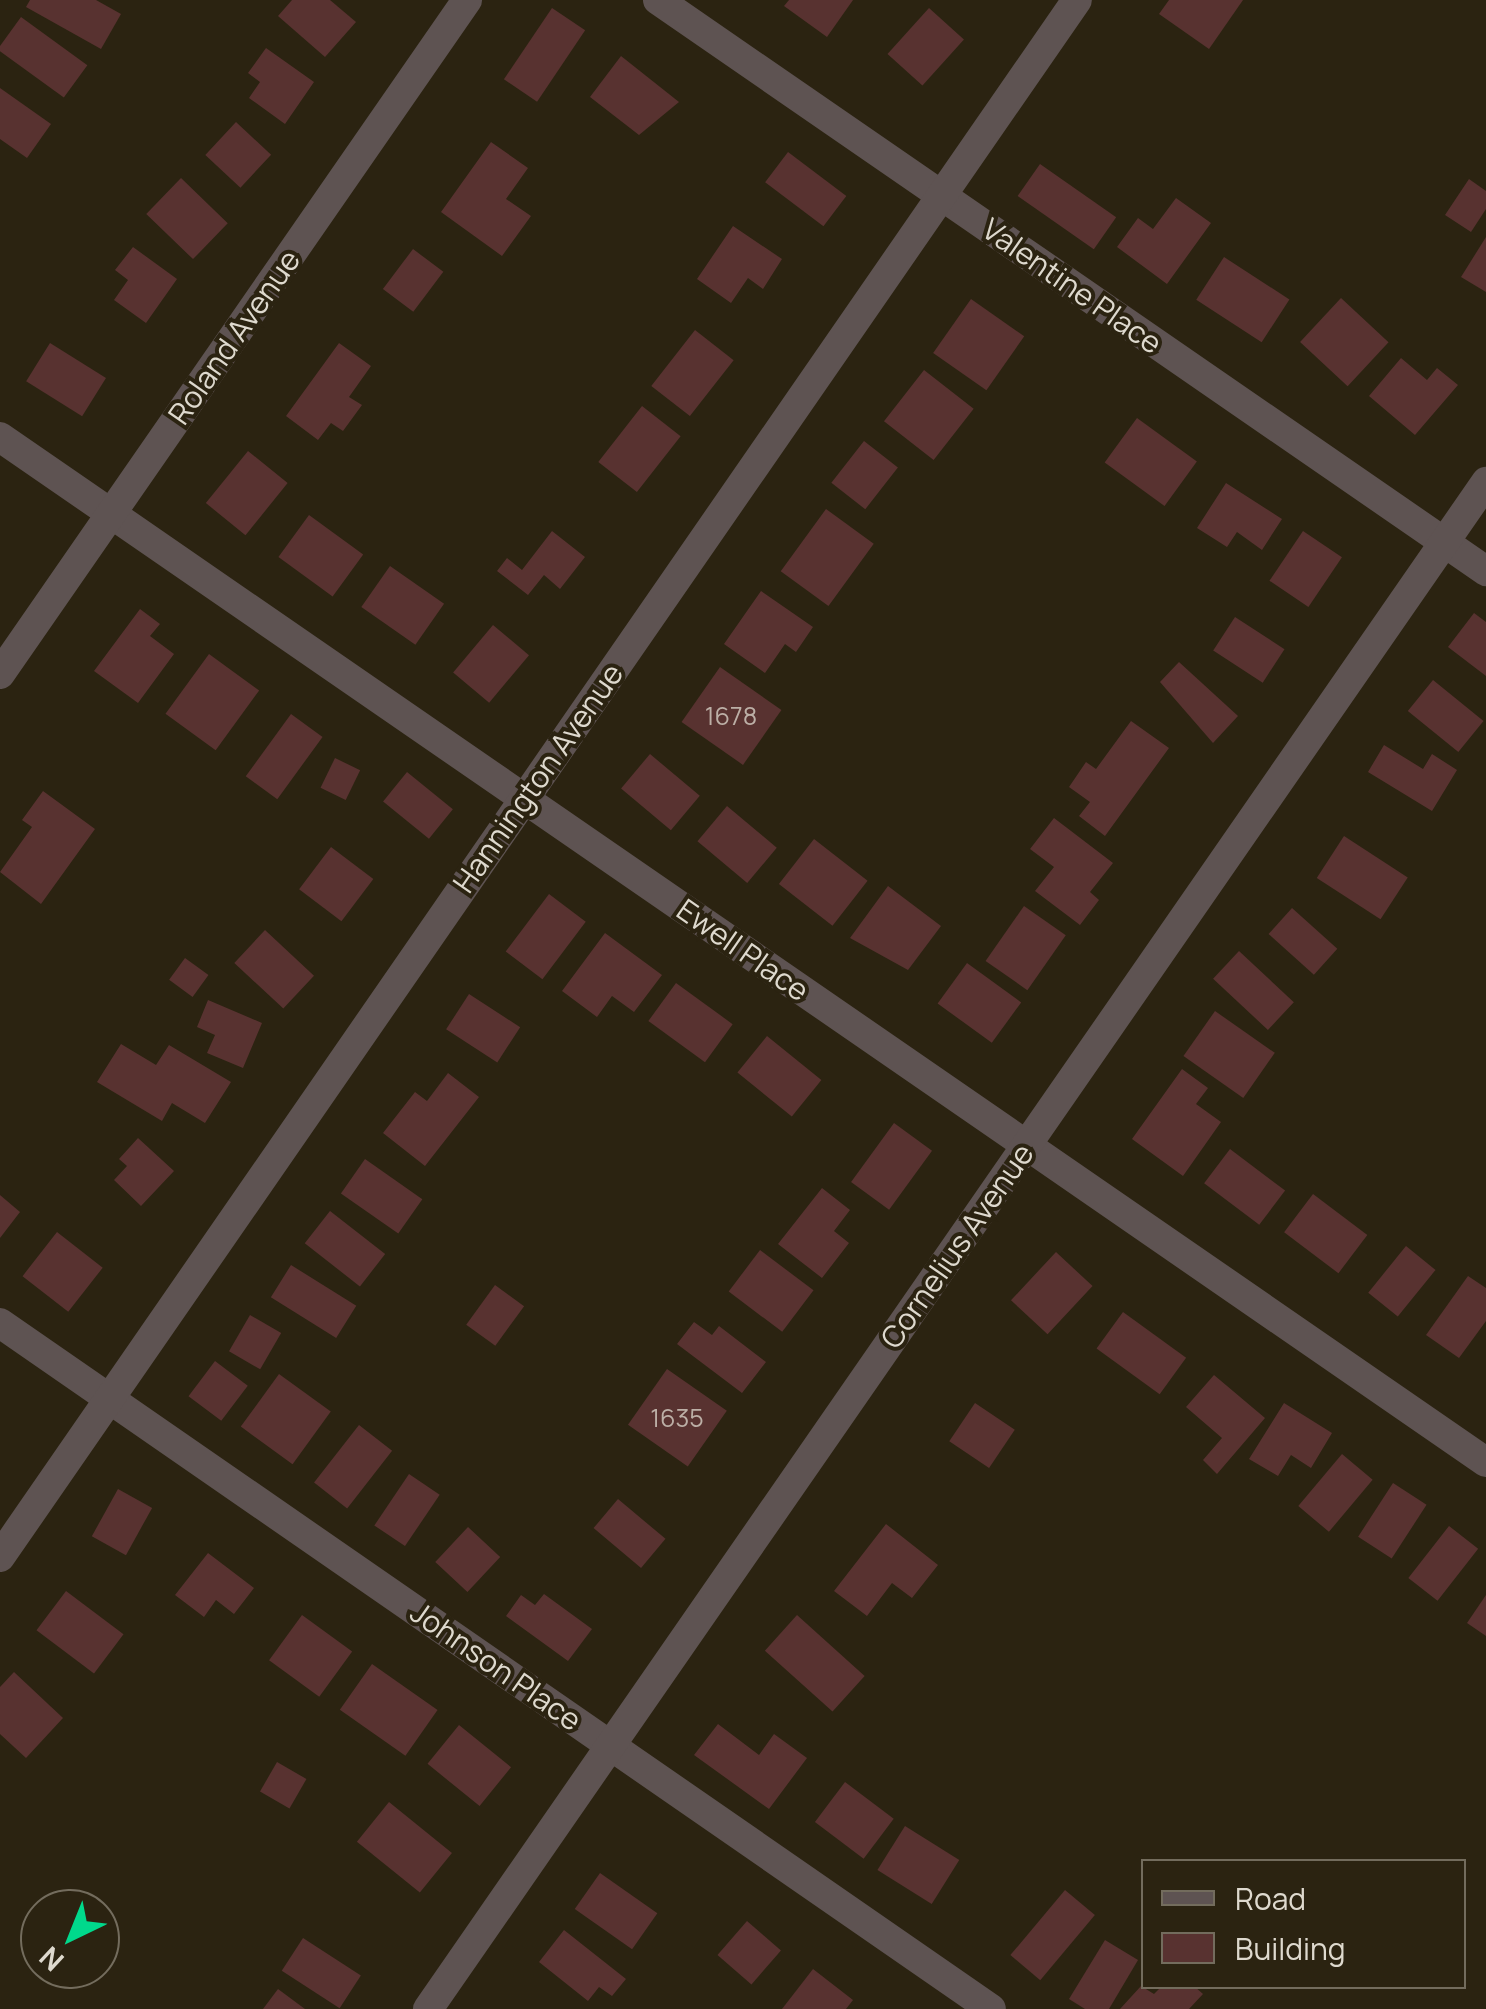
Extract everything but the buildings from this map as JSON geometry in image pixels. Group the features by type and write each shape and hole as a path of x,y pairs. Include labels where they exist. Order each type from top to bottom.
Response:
{"street":[{"name":"Roland Avenue","path":"0,674 467,0"},
{"name":"Valentine Place","path":"658,0 1486,571"},
{"name":"Hannington Avenue","path":"0,1557 1076,0"},
{"name":"Ewell Place","path":"0,437 1486,1462"},
{"name":"Cornelius Avenue","path":"428,2009 1486,482"},
{"name":"Johnson Place","path":"0,1323 992,2009"}]}
